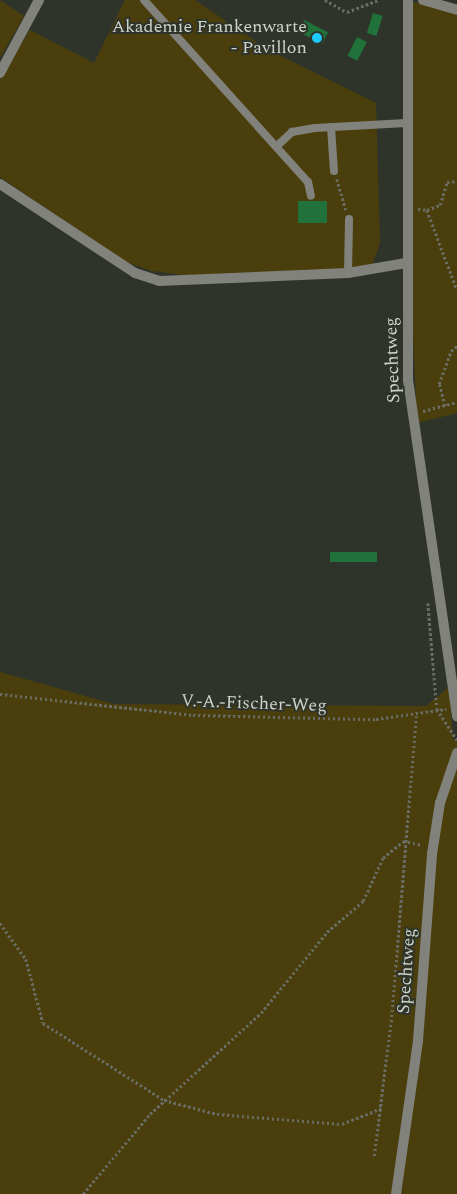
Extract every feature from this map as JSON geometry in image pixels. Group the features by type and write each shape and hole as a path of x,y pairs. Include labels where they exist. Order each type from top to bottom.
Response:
{"street":[{"path":"0,73 39,0"},
{"name":"Spechtweg","path":"408,0 405,206 412,414 457,716"},
{"path":"423,0 457,10"},
{"path":"0,184 135,273 159,281 348,273 406,263"},
{"name":"Spechtweg","path":"396,1194 418,1041 433,847 440,803 457,753"}],"lane":[{"path":"144,0 308,182 310,196"},
{"path":"277,146 292,132 331,127 406,123"},
{"path":"331,127 334,171"},
{"path":"348,273 349,219"}],"path":[{"path":"325,0 347,12 379,0"},
{"path":"334,171 349,219"},
{"path":"405,206 427,210 440,205 447,182 457,181"},
{"path":"427,210 457,290"},
{"path":"445,406 439,384 450,351 457,346"},
{"path":"412,414 457,402"},
{"path":"430,639 437,709 457,740"},
{"name":"V.-A.-Fischer-Weg","path":"0,694 193,715 416,716 437,709"},
{"path":"374,1156 382,1108 416,716"},
{"path":"82,1194 164,1100 261,1013 327,932 363,902 383,858 404,842 433,847"},
{"path":"0,923 26,959 43,1023 164,1100 217,1114 342,1124 382,1108"}],"shaded area":[{"path":"0,0 24,16 0,58"},
{"path":"125,0 195,0 267,49 376,103 380,243 371,269 191,276 152,271 126,262 0,177 0,79 30,30 94,63"},
{"path":"413,2 457,12 457,413 417,423 410,265"},
{"path":"0,672 114,704 426,706 449,687 453,738 457,742 457,1194 0,1194"}],"building":[{"path":"373,13 383,16 376,36 367,33"},
{"name":"Akademie Frankenwarte - Pavillon","path":"304,20 328,32 322,44 298,32"},
{"path":"357,37 367,42 357,61 347,56"},
{"path":"298,201 327,201 327,223 298,223"},
{"path":"330,552 377,552 377,562 330,562"}],"place":[{"name":"Akademie Frankenwarte - Pavillon","path":"317,38"}]}
